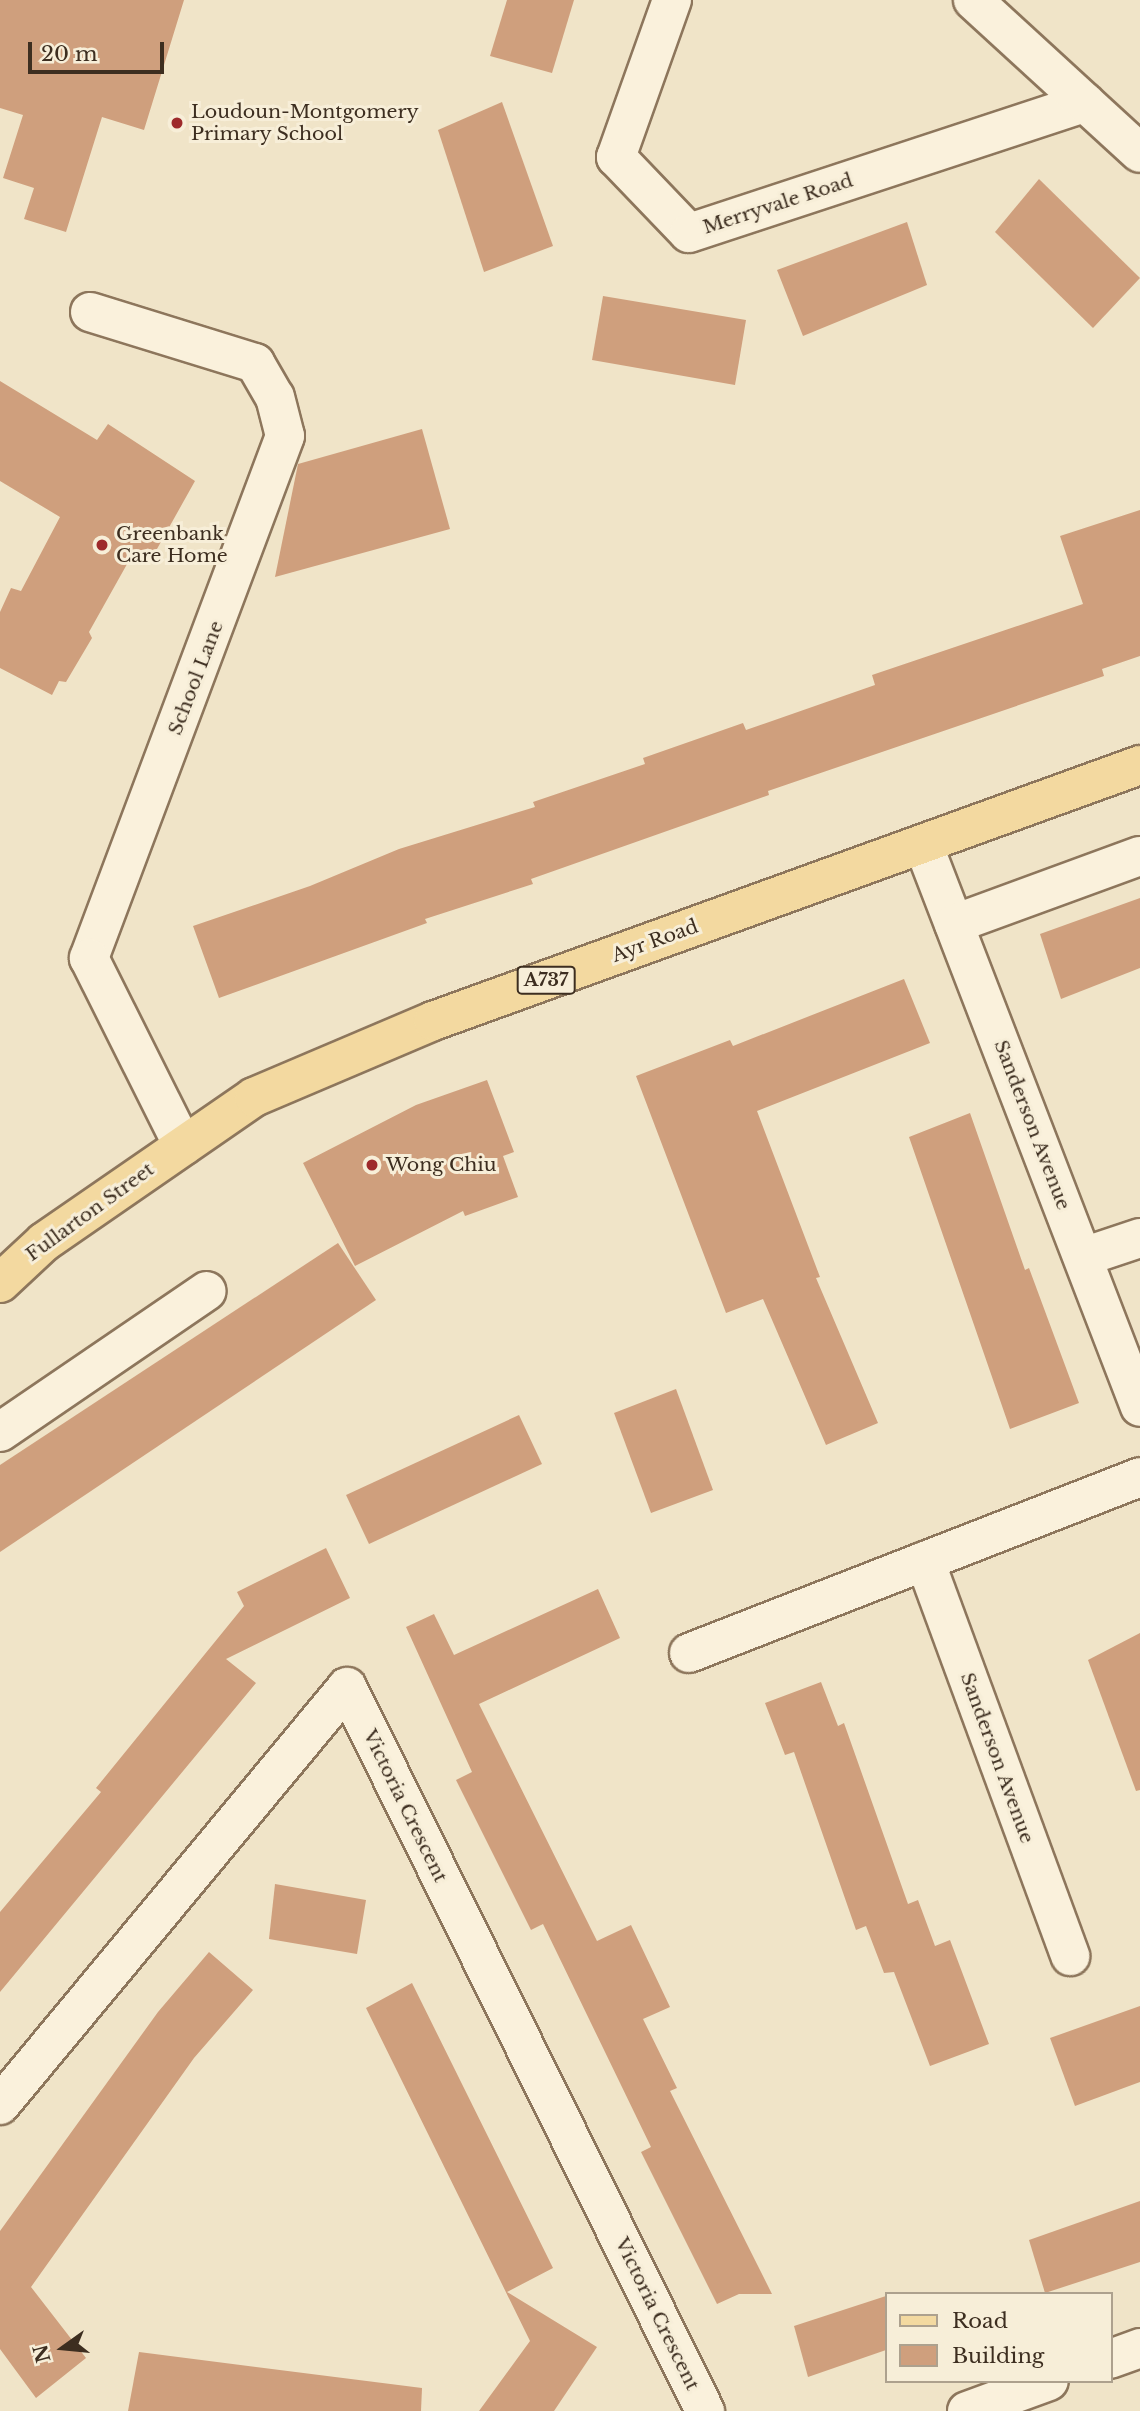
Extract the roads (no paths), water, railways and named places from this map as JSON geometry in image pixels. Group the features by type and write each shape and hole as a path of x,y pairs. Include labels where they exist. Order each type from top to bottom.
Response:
{"main road":[{"name":"Ayr Road","path":"183,1146 254,1097 433,1021 1140,765"},
{"name":"Fullarton Street","path":"0,1283 44,1242 183,1146"}],"street":[{"name":"Merryvale Road","path":"672,0 616,157 689,233 1085,103"},
{"path":"973,0 1140,153"},
{"name":"School Lane","path":"90,312 255,363 275,397 285,436 89,958 183,1146"},
{"name":"Sanderson Avenue","path":"923,844 1140,1407"},
{"path":"954,924 1140,856"},
{"path":"1083,1257 1140,1238"},
{"path":"0,1432 207,1291"},
{"path":"689,1653 1140,1477"},
{"name":"Sanderson Avenue","path":"925,1560 1070,1956"},
{"name":"Victoria Crescent","path":"0,2105 346,1687 705,2411"},
{"path":"1112,2358 1140,2348"},
{"path":"967,2411 1044,2383"}],"place":[{"name":"Loudoun-Montgomery Primary School","path":"177,123"},
{"name":"Greenbank Care Home","path":"102,545"},
{"name":"Wong Chiu","path":"372,1165"}]}
